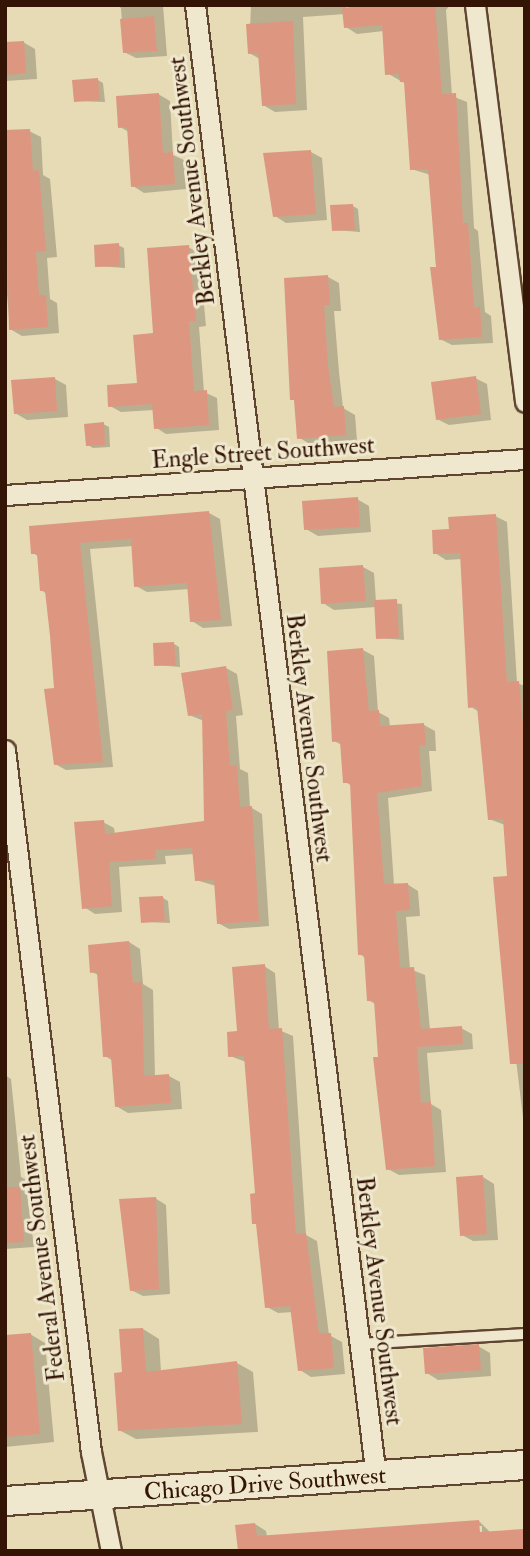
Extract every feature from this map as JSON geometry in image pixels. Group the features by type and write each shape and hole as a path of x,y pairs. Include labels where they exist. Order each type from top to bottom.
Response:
{"main road":[{"name":"Chicago Drive Southwest","path":"5,1501 525,1465"}],"street":[{"name":"Berkley Avenue Southwest","path":"195,5 376,1477"},
{"path":"475,5 524,376 525,402"},
{"name":"Engle Street Southwest","path":"5,495 525,459"},
{"name":"Federal Avenue Southwest","path":"5,750 91,1452 111,1551"}],"lane":[{"path":"360,1344 525,1334"}],"building":[{"path":"435,5 442,94 456,93 463,223 468,223 474,308 480,307 482,337 439,340 430,267 436,267 428,169 410,170 404,82 400,82 399,74 385,75 382,25 344,28 342,8"},
{"path":"154,16 157,51 123,53 120,19"},
{"path":"293,21 296,104 262,106 258,53 248,54 246,24"},
{"path":"24,41 26,73 5,75 5,42"},
{"path":"98,78 100,100 74,102 72,80"},
{"path":"159,93 163,153 173,152 175,184 131,187 127,127 118,128 116,96"},
{"path":"30,129 33,171 39,170 46,251 36,252 39,295 46,295 48,327 9,330 5,130"},
{"path":"311,150 316,214 273,217 263,153"},
{"path":"353,204 355,230 332,231 330,205"},
{"path":"119,243 120,266 95,267 94,245"},
{"path":"189,245 196,321 189,321 194,391 207,390 209,425 154,429 152,404 108,407 107,385 137,383 133,335 153,333 147,248"},
{"path":"328,275 330,305 324,305 328,365 334,407 344,406 346,435 297,439 294,400 290,400 284,278"},
{"path":"476,376 481,414 436,420 431,382"},
{"path":"55,377 57,411 14,414 11,380"},
{"path":"104,422 105,445 86,446 84,424"},
{"path":"358,497 360,527 304,530 302,501"},
{"path":"209,511 221,620 190,622 187,583 134,587 131,539 80,543 103,762 54,765 44,689 54,688 50,636 45,591 40,591 37,554 31,554 29,526"},
{"path":"496,514 507,682 519,681 525,746 525,1064 510,1064 493,877 507,876 503,819 488,820 477,707 468,708 460,553 433,554 432,530 449,529 448,517"},
{"path":"363,565 366,601 321,604 319,568"},
{"path":"397,599 399,638 376,639 374,600"},
{"path":"174,642 176,665 154,666 153,643"},
{"path":"363,648 369,711 379,710 380,726 424,723 426,745 419,746 422,786 377,793 384,884 408,883 410,910 396,911 400,968 414,967 421,1029 462,1026 463,1044 417,1047 421,1103 431,1102 435,1166 386,1170 373,1057 378,1057 374,1001 367,1001 364,955 358,955 350,783 343,783 340,741 332,742 327,651"},
{"path":"226,666 233,710 226,711 230,766 237,765 240,807 252,806 259,921 217,924 214,880 195,881 192,848 155,850 156,859 109,862 112,906 82,909 74,822 104,820 105,834 204,821 202,714 188,716 181,673"},
{"path":"163,896 165,921 141,923 139,897"},
{"path":"129,941 133,983 142,982 144,1076 169,1074 171,1103 115,1107 111,1057 103,1057 97,972 90,973 88,945"},
{"path":"265,964 269,1029 282,1028 296,1234 306,1233 319,1334 331,1333 334,1368 298,1371 290,1306 265,1308 256,1224 252,1224 250,1194 255,1193 244,1056 228,1057 227,1032 237,1031 232,967"},
{"path":"483,1175 487,1234 460,1236 456,1177"},
{"path":"5,1187 20,1187 24,1242 5,1243"},
{"path":"156,1197 159,1289 130,1291 119,1199"},
{"path":"143,1328 146,1372 237,1361 242,1424 118,1431 114,1373 122,1372 119,1329"},
{"path":"31,1333 40,1434 5,1437 5,1335"},
{"path":"479,1344 481,1370 425,1374 423,1348"},
{"path":"479,1520 480,1532 523,1529 524,1551 238,1551 235,1525 255,1523 257,1536"}]}
